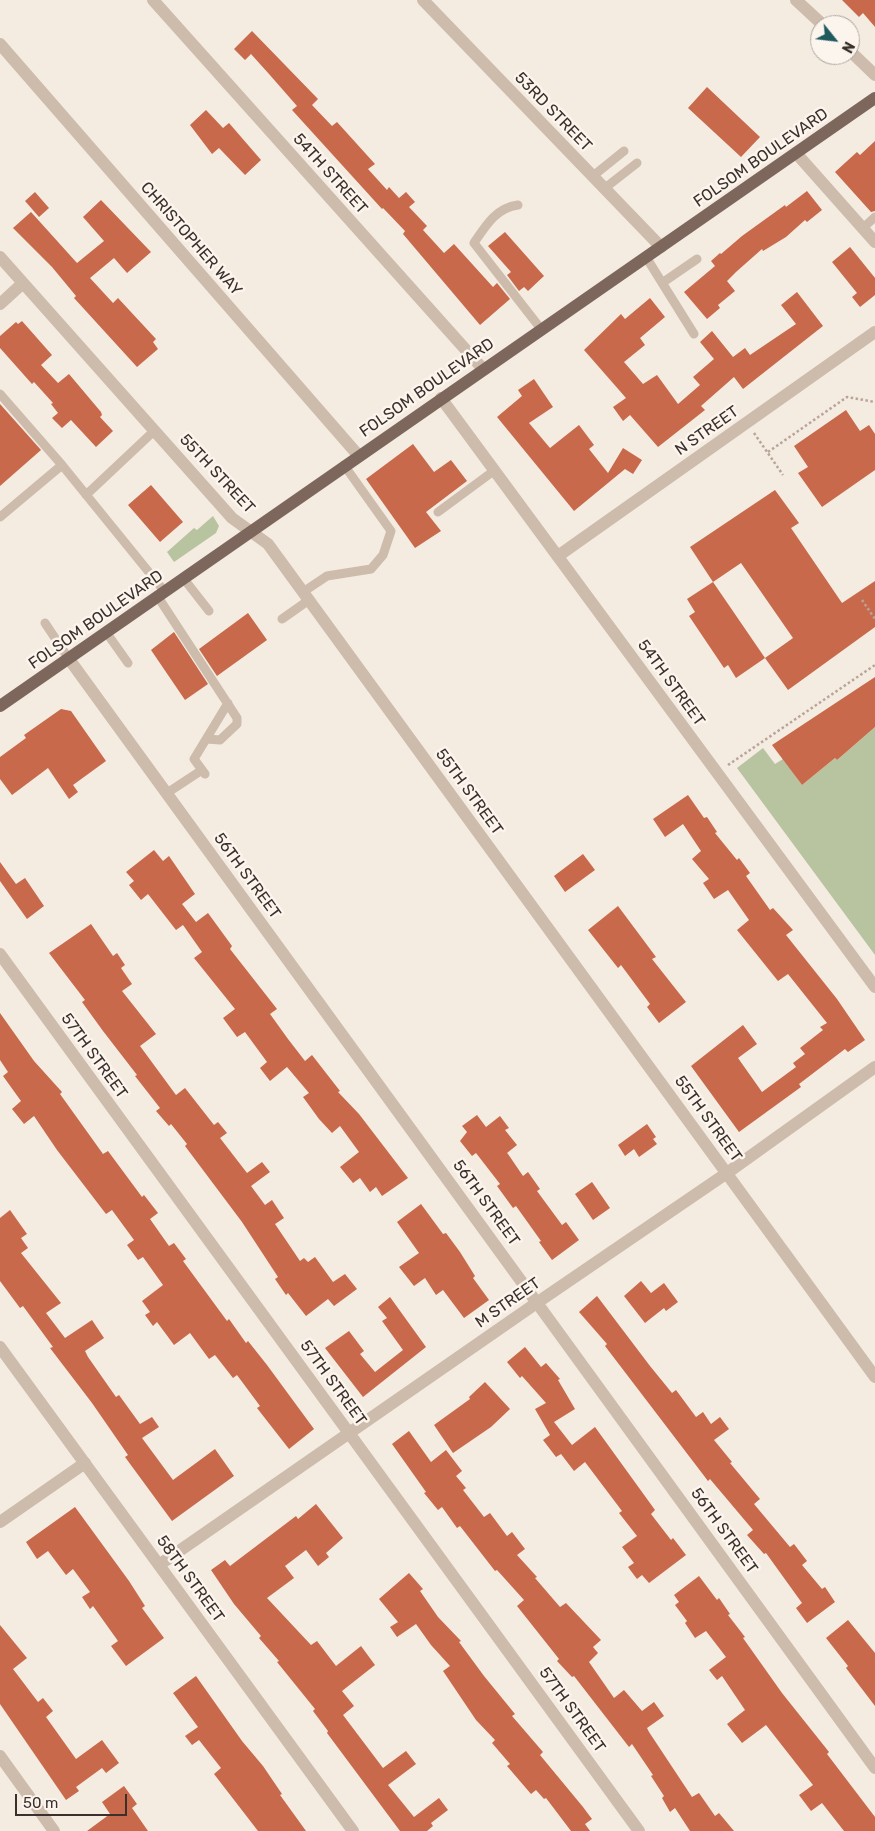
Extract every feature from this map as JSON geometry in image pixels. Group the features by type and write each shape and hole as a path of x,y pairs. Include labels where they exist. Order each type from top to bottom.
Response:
{"main road":[{"name":"FOLSOM BOULEVARD","path":"0,706 184,579 358,455 875,98"}],"street":[{"name":"54TH STREET","path":"153,0 483,369"},
{"name":"53RD STREET","path":"422,0 661,246"},
{"path":"796,0 812,15"},
{"name":"CHRISTOPHER WAY","path":"0,44 358,455"},
{"path":"860,61 875,75"},
{"path":"796,153 875,242"},
{"name":"55TH STREET","path":"0,258 232,518 268,544 875,1377"},
{"path":"0,304 23,283"},
{"name":"N STREET","path":"558,556 875,332"},
{"name":"54TH STREET","path":"441,398 875,987"},
{"name":"56TH STREET","path":"69,659 875,1768"},
{"name":"57TH STREET","path":"0,954 639,1831"},
{"name":"M STREET","path":"159,1565 727,1173 875,1067"},
{"name":"58TH STREET","path":"0,1347 353,1831"},
{"path":"0,1522 84,1463"},
{"path":"0,1756 54,1831"}],"lane":[{"path":"593,176 624,151"},
{"path":"605,188 636,163"},
{"path":"518,205 505,207 490,220 474,243 541,329"},
{"path":"863,228 875,217"},
{"path":"646,257 694,334"},
{"path":"662,283 698,259"},
{"path":"0,394 62,465 161,595 228,703 237,718 237,724 220,740 207,739"},
{"path":"86,495 154,431"},
{"path":"0,517 62,465"},
{"path":"282,619 327,576 353,570 371,569 383,555 391,531 344,465"},
{"path":"438,512 494,470"},
{"path":"184,579 209,611"},
{"path":"45,623 69,659"},
{"path":"106,632 128,664"},
{"path":"167,793 204,772 194,759 228,703"}],"path":[{"path":"768,452 847,397 875,402"},
{"path":"754,432 783,475"},
{"path":"862,600 875,619"},
{"path":"727,766 875,664"}],"green space":[{"path":"213,516 219,526 216,533 174,562 167,552 194,528 197,530"},
{"path":"875,727 875,955 737,768 763,748 775,764 783,759 802,785 835,758 837,760"}],"building":[{"path":"842,0 875,0 875,27 863,13 860,16"},
{"path":"252,31 318,99 312,105 332,126 337,122 375,164 368,169 387,190 389,187 399,198 406,192 415,202 409,207 427,226 423,230 444,253 454,244 493,287 497,283 510,299 480,325 403,234 405,231 382,209 292,110 297,106 269,74 251,54 245,60 234,49"},
{"path":"707,87 760,137 741,157 688,108"},
{"path":"206,110 223,128 229,123 261,160 245,175 219,148 212,154 190,125"},
{"path":"875,141 875,211 871,212 835,172 857,152 860,155"},
{"path":"807,191 822,210 807,222 805,220 786,237 763,251 762,249 736,272 727,281 735,291 718,305 720,308 707,319 684,292 715,266 711,261 720,253"},
{"path":"35,192 49,208 39,217 25,201"},
{"path":"101,200 151,252 127,273 114,258 90,278 113,303 118,298 156,339 153,342 158,349 137,367 74,298 76,296 52,267 13,228 31,212 77,263 104,241 83,217"},
{"path":"505,232 544,276 528,291 524,287 519,291 507,275 511,272 488,246"},
{"path":"850,247 875,278 875,295 860,307 852,297 857,293 832,262"},
{"path":"797,292 823,326 743,389 734,377 701,406 705,410 658,447 630,415 623,421 613,407 626,398 584,350 621,314 625,319 650,298 665,317 640,338 645,345 624,362 643,384 657,375 678,404 700,385 693,377 714,359 700,342 712,331 733,357 745,348 750,355 796,324 781,305"},
{"path":"22,321 52,355 41,365 58,383 69,374 101,412 102,415 100,417 113,431 96,447 71,420 62,428 52,418 58,413 51,404 53,403 34,382 32,384 0,348 0,336 16,322 18,324"},
{"path":"534,379 553,407 529,423 550,448 579,425 594,445 589,449 608,473 623,448 642,460 633,474 625,469 574,511 497,417 522,396 518,390"},
{"path":"0,404 41,450 0,486"},
{"path":"846,410 860,431 869,425 875,434 875,470 822,507 798,473 808,467 794,446"},
{"path":"413,444 434,472 451,460 467,481 426,512 441,531 415,548 366,479"},
{"path":"151,485 183,522 160,542 128,505"},
{"path":"775,490 799,523 791,528 842,603 875,581 875,627 788,690 765,658 793,638 741,563 713,582 690,547"},
{"path":"713,582 765,658 736,678 728,665 724,668 689,616 695,612 687,599"},
{"path":"248,613 267,640 217,676 199,649"},
{"path":"174,632 208,684 185,700 151,650"},
{"path":"875,677 875,727 837,760 835,758 802,785 772,745"},
{"path":"61,709 71,711 106,761 73,785 78,792 69,799 48,768 12,795 0,779 0,757 26,738 24,735"},
{"path":"688,795 704,818 707,817 717,832 715,833 737,860 739,858 750,873 746,876 770,910 773,908 793,930 786,935 837,999 865,1040 848,1052 845,1049 799,1084 801,1087 739,1132 691,1066 743,1025 757,1044 738,1058 762,1092 796,1067 793,1063 805,1054 800,1048 823,1030 820,1027 827,1023 788,974 778,981 737,930 749,920 728,890 714,899 703,883 709,879 692,859 701,851 683,824 665,837 653,819"},
{"path":"154,850 163,861 169,856 195,894 182,904 196,922 208,913 232,946 230,949 277,1009 270,1014 288,1039 305,1061 312,1055 340,1091 338,1092 359,1114 408,1178 382,1196 376,1187 370,1192 360,1178 353,1183 340,1167 359,1152 340,1126 332,1133 319,1119 303,1097 309,1093 287,1067 270,1081 260,1068 267,1062 245,1032 237,1037 223,1018 235,1009 194,958 202,952 183,925 176,930 148,894 141,900 129,885 134,881 126,872"},
{"path":"583,854 595,870 565,892 554,876"},
{"path":"0,862 16,884 25,878 44,906 27,919 0,881"},
{"path":"618,906 656,957 652,959 686,1002 659,1023 647,1007 650,1004 621,965 618,968 588,930"},
{"path":"91,924 113,956 117,953 125,965 121,968 132,984 122,991 156,1034 140,1046 176,1095 185,1088 214,1125 218,1122 227,1133 220,1138 247,1173 262,1162 270,1172 251,1186 265,1205 272,1200 284,1218 275,1224 300,1261 304,1258 308,1262 315,1257 333,1282 345,1274 357,1289 334,1306 328,1299 306,1316 288,1293 286,1295 275,1279 278,1277 242,1222 185,1146 187,1144 171,1124 169,1126 156,1111 160,1108 82,1002 85,1000 49,953"},
{"path":"0,1013 34,1061 62,1092 60,1094 103,1154 108,1151 142,1197 144,1195 158,1213 150,1219 169,1246 174,1243 186,1259 183,1261 227,1321 229,1319 246,1343 248,1341 314,1429 289,1449 257,1408 260,1406 237,1375 233,1378 215,1355 209,1359 190,1333 174,1345 157,1322 153,1326 145,1315 150,1312 142,1301 163,1285 143,1257 138,1260 127,1245 134,1240 112,1210 106,1214 57,1150 34,1116 24,1124 12,1109 21,1101 3,1076 8,1072 0,1060"},
{"path":"477,1115 486,1127 500,1116 509,1128 505,1130 517,1145 507,1153 523,1176 528,1172 540,1189 537,1191 562,1225 566,1222 579,1240 552,1260 516,1206 513,1208 497,1186 500,1184 476,1153 472,1156 460,1141 467,1132 462,1126"},
{"path":"647,1124 656,1137 653,1139 657,1144 639,1157 634,1149 625,1156 618,1145"},
{"path":"592,1182 610,1208 593,1220 575,1194"},
{"path":"421,1204 443,1234 446,1233 460,1252 475,1276 473,1278 489,1300 464,1318 443,1290 436,1295 425,1278 414,1286 399,1267 419,1253 397,1222"},
{"path":"10,1210 27,1234 21,1238 28,1248 21,1253 61,1303 46,1313 65,1338 92,1320 104,1338 85,1351 88,1357 116,1397 119,1395 140,1424 152,1417 159,1427 142,1438 173,1480 215,1449 234,1476 172,1521 125,1457 128,1455 92,1403 50,1348 53,1347 23,1306 20,1308 0,1281 0,1218"},
{"path":"641,1281 651,1293 664,1283 678,1302 666,1311 664,1308 645,1323 624,1296"},
{"path":"597,1296 672,1393 676,1390 696,1417 703,1412 711,1424 720,1417 729,1429 714,1440 732,1462 730,1463 760,1499 754,1504 790,1547 794,1544 807,1561 802,1565 822,1589 825,1587 835,1602 807,1623 796,1608 802,1603 766,1553 764,1554 747,1535 753,1530 710,1479 708,1481 605,1346 607,1344 579,1312"},
{"path":"390,1297 426,1347 363,1397 325,1348 349,1331 364,1351 360,1354 375,1372 403,1350 382,1321 387,1318 378,1307"},
{"path":"525,1347 541,1367 546,1363 560,1379 558,1380 575,1409 554,1422 572,1445 595,1427 655,1510 651,1514 671,1540 673,1538 686,1555 649,1583 642,1575 637,1579 628,1567 634,1563 622,1547 637,1536 619,1513 622,1511 585,1462 574,1471 561,1454 556,1457 543,1440 550,1435 535,1409 546,1403 522,1376 520,1378 507,1362"},
{"path":"485,1382 510,1409 491,1427 453,1453 434,1425 470,1399 469,1397"},
{"path":"409,1431 431,1462 446,1450 462,1471 456,1476 466,1488 463,1490 484,1517 490,1513 507,1536 512,1532 525,1549 517,1555 537,1577 535,1578 560,1607 566,1603 601,1640 593,1647 598,1653 589,1662 614,1698 624,1690 642,1711 654,1702 664,1716 647,1728 649,1732 692,1797 699,1793 715,1816 719,1813 734,1831 690,1831 675,1808 670,1812 662,1798 664,1796 651,1776 653,1775 632,1744 629,1747 574,1676 572,1677 557,1661 559,1659 517,1606 524,1600 497,1570 495,1571 460,1526 457,1528 442,1507 438,1510 424,1493 426,1492 392,1444"},
{"path":"316,1504 343,1538 326,1553 329,1557 318,1566 306,1550 285,1566 294,1578 267,1598 311,1645 317,1641 336,1666 361,1646 375,1665 342,1691 354,1706 343,1715 383,1768 406,1751 416,1764 388,1785 414,1817 439,1798 448,1810 431,1823 433,1826 427,1831 400,1831 327,1733 328,1731 313,1711 315,1709 259,1638 261,1636 234,1604 211,1570 225,1560 230,1566 296,1516 298,1519"},
{"path":"75,1507 129,1581 145,1606 142,1608 164,1638 126,1666 111,1646 118,1641 93,1606 90,1609 82,1597 90,1592 73,1569 66,1575 48,1551 37,1559 26,1542"},
{"path":"409,1573 423,1589 420,1591 438,1617 461,1641 459,1642 484,1676 515,1714 512,1716 543,1752 540,1755 592,1819 585,1824 590,1831 571,1831 546,1798 544,1799 536,1790 531,1794 507,1766 510,1764 492,1743 495,1740 476,1720 443,1671 450,1666 431,1645 416,1624 397,1637 390,1627 398,1622 379,1599"},
{"path":"699,1576 717,1600 719,1598 730,1614 728,1615 745,1637 743,1638 782,1693 829,1752 827,1754 875,1817 875,1831 844,1831 822,1803 811,1811 799,1795 813,1785 766,1725 742,1743 727,1724 745,1710 722,1676 717,1680 709,1670 726,1657 706,1631 695,1638 685,1623 687,1621 675,1605 679,1602 674,1595"},
{"path":"848,1620 875,1653 875,1706 826,1638"},
{"path":"0,1625 27,1658 13,1669 38,1702 43,1698 53,1711 46,1717 76,1759 102,1740 119,1763 106,1773 102,1768 76,1787 79,1791 66,1800 0,1704"},
{"path":"196,1676 242,1741 263,1766 282,1794 280,1795 306,1831 258,1831 214,1774 221,1768 199,1740 192,1745 185,1736 198,1727 173,1693"},
{"path":"124,1786 137,1804 132,1808 148,1831 87,1831 110,1814 102,1802"}]}
